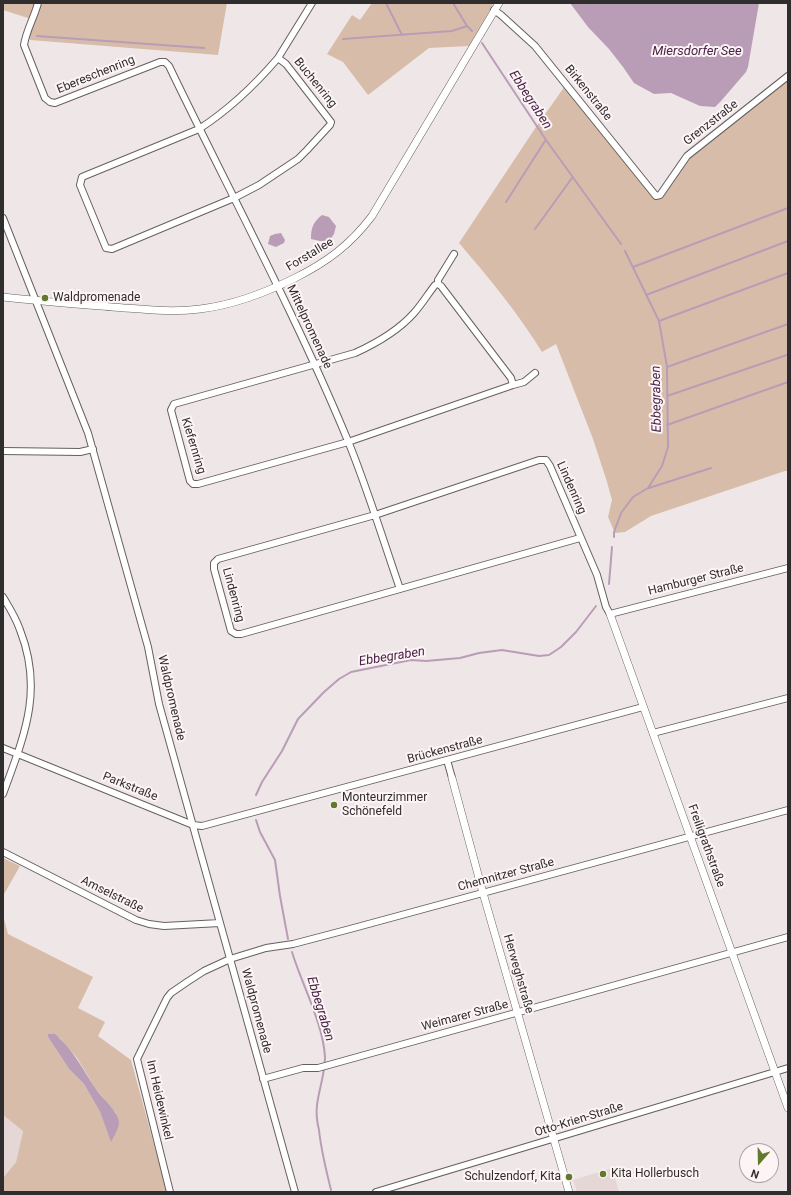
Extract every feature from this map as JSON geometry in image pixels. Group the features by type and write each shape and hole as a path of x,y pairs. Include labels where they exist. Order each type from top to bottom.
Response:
{"street":[{"name":"Ebereschenring","path":"38,3 24,45 45,98 50,102 55,103 160,62 165,62"},
{"path":"278,58 312,3"},
{"name":"Forstallee","path":"3,297 158,310 180,311 202,309 249,298 278,287 330,259 349,242 365,224 380,202 499,3"},
{"name":"Birkenstraße","path":"494,10 534,46 656,196 658,196"},
{"name":"Buchenring","path":"278,58 286,64 331,122 330,125 298,159 272,177 234,198 112,249 108,249 105,246 80,185 82,177 199,129 213,120 244,95 278,58"},
{"name":"Mittelpromenade","path":"165,62 169,66 278,287 314,365 348,442 400,590"},
{"name":"Grenzstraße","path":"658,196 687,156 788,76"},
{"name":"Waldpromenade","path":"3,218 88,433 148,647 159,704 295,1192"},
{"name":"Kiefernring","path":"454,254 438,280 438,284 434,285 413,314 386,337 355,353 174,404 171,410 190,481 193,484 198,484 348,442 524,382 535,373"},
{"path":"438,284 486,344 511,378 513,385"},
{"path":"3,451 80,452 92,449"},
{"name":"Lindenring","path":"580,538 241,634 236,634 231,631 214,569 214,563 218,559 374,515 533,461 546,460 550,466 597,575 602,591"},
{"name":"Hamburger Straße","path":"610,614 788,568"},
{"name":"Freiligrathstraße","path":"602,591 606,607 610,614 788,1108"},
{"path":"3,597 22,634 27,652 31,695 28,719 3,794"},
{"path":"653,733 788,698"},
{"name":"Brückenstraße","path":"252,813 643,707"},
{"name":"Parkstraße","path":"3,748 193,825 202,826 252,813"},
{"name":"Herweghstraße","path":"447,760 483,893 569,1192"},
{"name":"Chemnitzer Straße","path":"230,959 266,948 302,941 483,893 788,810"},
{"name":"Amselstraße","path":"3,852 136,920 164,926 220,922"},
{"name":"Weimarer Straße","path":"263,1079 303,1068 318,1068 788,937"},
{"name":"Im Heidewinkel","path":"170,1192 137,1059 166,998 204,971 230,959"},
{"name":"Otto-Krien-Straße","path":"376,1192 788,1068"}],"shaded area":[{"path":"3,3 227,3 218,55 30,40 29,28 31,19 3,10"},
{"path":"372,3 494,3 469,46 429,48 368,95 343,62 327,54 352,15 360,20"},
{"path":"788,79 788,471 651,516 625,532 615,533 608,517 612,500 607,482 593,439 556,344 542,352 503,296 459,243 565,86 656,200 662,195 688,158"},
{"path":"3,858 20,866 3,896"},
{"path":"3,915 8,934 93,977 78,1008 105,1022 98,1036 131,1060 167,1192 3,1192 3,1178 16,1162 23,1131 3,1115","holes":["48,1035 60,1038 77,1058 96,1089 116,1113 111,1141 100,1112 84,1084 69,1069"]},
{"path":"3,1115 23,1131 16,1162 3,1178"},
{"name":"Kita Hollerbusch","path":"612,1168 619,1192 577,1192 573,1180"}],"water":[{"name":"Miersdorfer See","path":"570,3 759,3 748,67 746,72 715,107 700,106 671,93 654,94 634,83 609,49 588,27"},
{"path":"322,215 329,217 336,226 334,234 329,241 311,239 313,226 316,220"},
{"path":"281,233 285,240 284,243 276,247 268,244 270,236"},
{"path":"48,1034 55,1034 67,1046 96,1089 116,1113 119,1125 111,1142 100,1112 84,1084 69,1069 48,1037"}],"waterway":[{"path":"386,3 402,35"},
{"name":"Ebbegraben","path":"453,3 467,26 472,31"},
{"path":"343,39 452,31 467,26"},
{"path":"37,36 204,48"},
{"name":"Ebbegraben","path":"482,43 546,140 621,244"},
{"path":"506,202 545,141"},
{"path":"535,229 572,178"},
{"path":"633,267 788,208"},
{"path":"646,295 788,241"},
{"name":"Ebbegraben","path":"614,537 614,532 621,513 633,497 648,488 662,466 668,447 667,367 659,321 625,251"},
{"path":"659,321 788,273"},
{"path":"667,367 788,324"},
{"path":"667,396 787,355"},
{"path":"667,425 788,382"},
{"path":"649,488 711,468"},
{"name":"Ebbegraben","path":"609,584 612,547"},
{"name":"Ebbegraben","path":"256,795 262,782 282,751 298,719 324,692 339,679 351,672 411,660 426,661 460,658 479,653 502,650 539,656 549,655 561,647 576,632 596,606"},
{"name":"Ebbegraben","path":"256,820 260,832 275,860 288,939"},
{"name":"Ebbegraben","path":"292,952 316,1018 323,1044 325,1063 318,1099 317,1121 322,1152 331,1190"}],"place":[{"name":"Waldpromenade","path":"45,298"},
{"name":"Monteurzimmer Schönefeld","path":"334,805"},
{"name":"Kita Hollerbusch","path":"603,1174"},
{"name":"Schulzendorf, Kita","path":"569,1177"}]}
